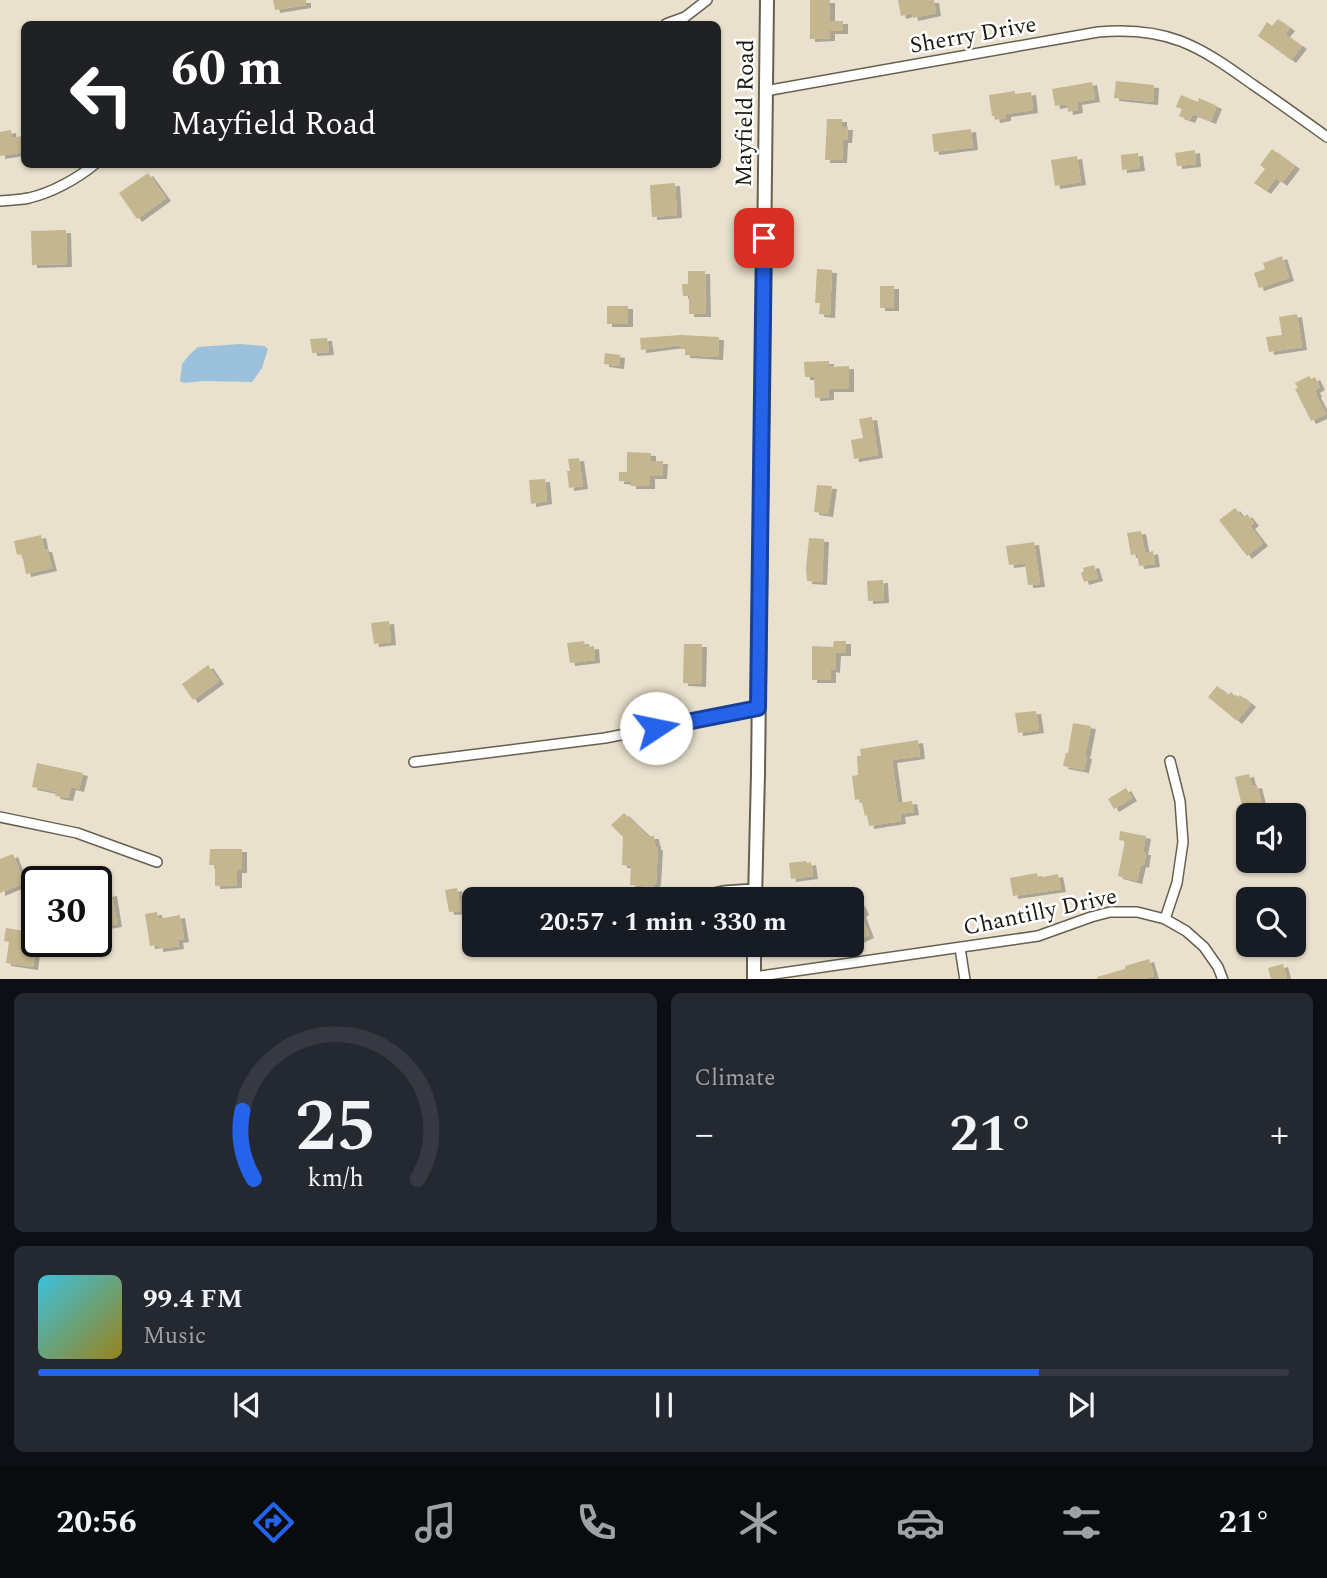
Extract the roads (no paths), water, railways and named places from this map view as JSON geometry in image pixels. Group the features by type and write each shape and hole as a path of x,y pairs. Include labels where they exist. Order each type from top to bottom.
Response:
{"street":[{"path":"674,21 685,17 706,0"},
{"name":"Mayfield Road","path":"755,887 767,0"},
{"name":"Sherry Drive","path":"765,90 1098,32 1146,32 1180,40 1214,56 1327,137"},
{"path":"0,201 29,198 91,168"},
{"path":"414,762 606,738 758,708"},
{"path":"1165,919 1177,883 1182,842 1180,801 1170,761"},
{"path":"0,817 77,833 157,862"},
{"name":"Chantilly Drive","path":"754,978 1038,936 1110,912 1137,912 1165,919 1186,931 1204,947 1223,979"},
{"path":"960,948 965,979"},
{"path":"754,957 754,978"}],"water":[{"path":"240,344 264,346 268,349 262,368 252,382 180,381 182,364 198,347"}]}
